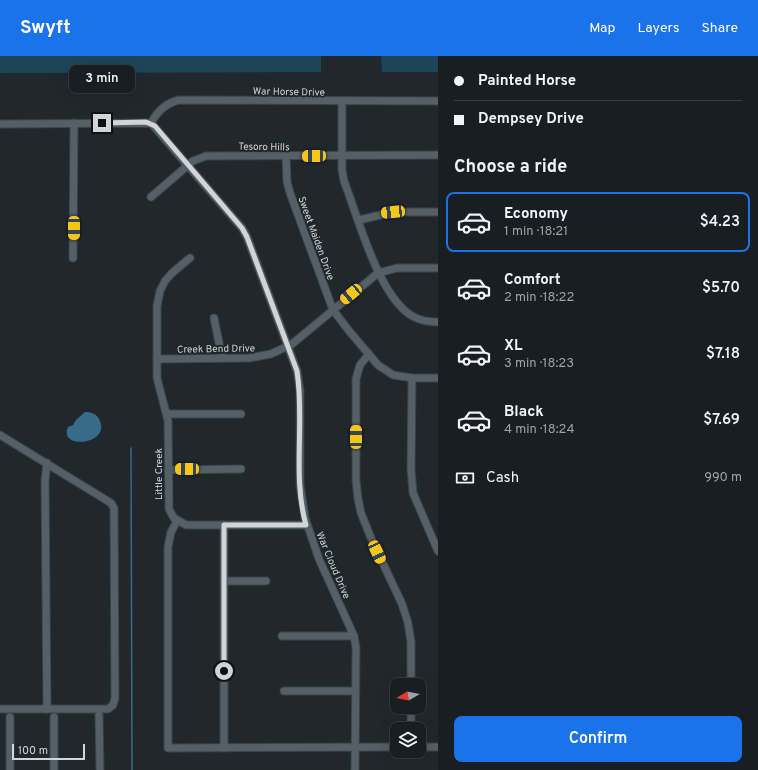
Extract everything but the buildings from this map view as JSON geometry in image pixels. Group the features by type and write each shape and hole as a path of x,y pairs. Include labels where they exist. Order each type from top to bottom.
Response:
{"street":[{"name":"War Horse Drive","path":"151,123 154,116 166,105 170,102 179,100 438,101"},
{"path":"342,101 342,156 344,181 378,273 390,293 411,315 424,321 438,322"},
{"path":"73,258 74,123"},
{"path":"0,124 151,123"},
{"name":"War Cloud Drive","path":"151,123 242,228 247,237 297,371 299,386 300,485 306,525 318,559 354,636 356,648 355,770"},
{"name":"Tesoro Hills","path":"151,197 188,166 199,158 206,156 286,157 438,155"},
{"name":"Sweet Maiden Drive","path":"286,157 287,182 290,193 333,310 378,365 387,372 397,376 412,378 438,378"},
{"path":"359,220 393,212 438,212"},
{"name":"Little Creek","path":"177,520 171,514 168,505 167,414 158,385 157,306 159,296 168,277 190,258"},
{"name":"Creek Bend Drive","path":"157,358 256,358 271,354 288,347 378,273 397,268 438,268"},
{"path":"214,318 222,358"},
{"path":"369,354 360,365 356,379 357,489 361,513 402,604 408,623 411,642 411,678"},
{"path":"412,378 411,469 413,493 438,551"},
{"path":"167,414 241,414"},
{"path":"0,435 47,463 112,505 114,508 113,705 108,709 0,709"},
{"path":"47,463 45,480 47,709"},
{"path":"168,470 241,469"},
{"path":"306,525 186,525 177,520 171,532 168,547 168,748 390,747"},
{"path":"224,525 224,748"},
{"path":"224,581 266,581"},
{"path":"282,636 354,636"},
{"path":"284,691 355,691"},
{"path":"99,715 100,770"},
{"path":"10,717 10,770"},
{"path":"54,717 54,770"},
{"path":"426,747 438,747"}],"shaded area":[{"path":"0,56 321,56 321,72 0,73"},
{"path":"381,56 438,56 438,72 382,72"},
{"path":"85,412 94,414 99,419 101,429 98,435 92,440 76,442 70,439 67,434 68,427 73,425"}],"waterway":[{"path":"131,448 132,770"}],"route":[{"path":"102,123 151,123 233,216 247,237 297,371 300,391 300,485 306,525 224,525 224,671"}]}
